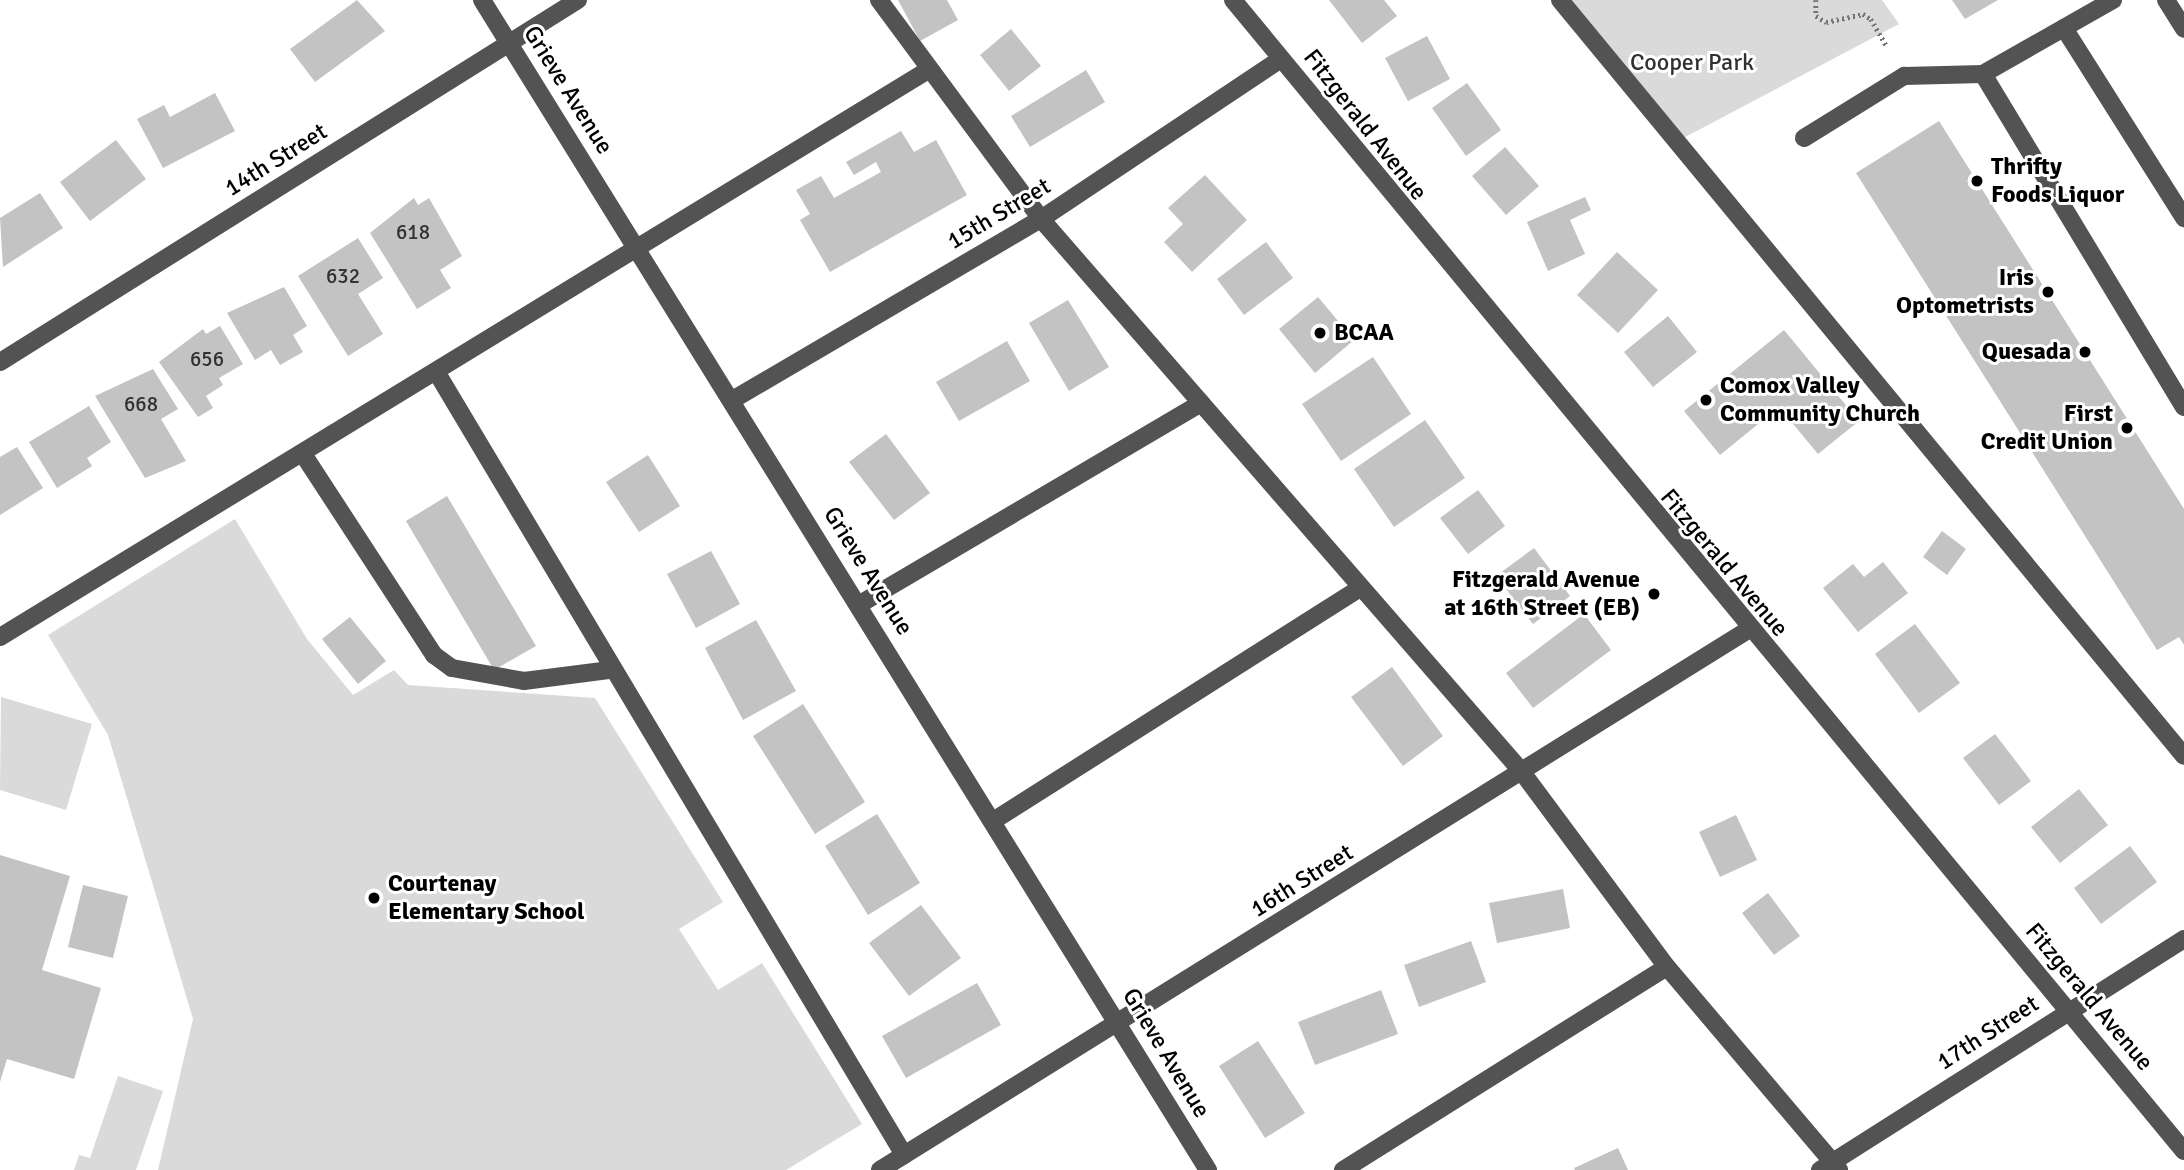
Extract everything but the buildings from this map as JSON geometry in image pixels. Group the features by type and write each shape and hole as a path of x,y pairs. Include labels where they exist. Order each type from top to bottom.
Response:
{"street":[{"name":"Grieve Avenue","path":"482,0 734,399 993,821 1122,1022 1208,1170"},
{"name":"14th Street","path":"0,362 578,0"},
{"path":"879,0 928,70 1041,219 1358,589 1522,772 1667,967 1830,1167"},
{"name":"Fitzgerald Avenue","path":"1233,0 1748,630 2069,1010 2184,1151"},
{"path":"1560,0 2184,756"},
{"path":"1804,138 1904,76 1983,74 2113,0"},
{"path":"2166,0 2184,29"},
{"path":"2064,28 2184,218"},
{"name":"15th Street","path":"734,399 1041,219 1281,59"},
{"path":"0,637 437,373 928,70"},
{"path":"1983,74 2184,407"},
{"path":"437,373 610,670 904,1155"},
{"path":"860,604 1201,403"},
{"path":"303,454 434,654 452,668 524,681 610,670"},
{"path":"993,821 1358,589"},
{"name":"16th Street","path":"880,1170 1122,1022 1748,630"},
{"name":"17th Street","path":"1830,1167 2069,1010 2184,939"},
{"path":"1343,1170 1667,967"}],"path":[{"path":"1816,0 1816,16 1826,22 1863,14 1871,19 1887,47"}],"green space":[{"name":"Cooper Park","path":"1566,0 1882,0 1899,24 1674,143"},
{"name":"Courtenay Elementary School","path":"235,519 307,639 353,695 394,670 408,685 595,698 723,902 679,929 718,990 762,963 862,1124 786,1170 158,1170 193,1019 108,735 48,635"},
{"path":"1,697 92,724 66,810 0,790"},
{"path":"118,1076 163,1091 136,1170 74,1170 79,1155 90,1158"}],"place":[{"name":"Thrifty Foods Liquor","path":"1977,181"},
{"name":"Iris Optometrists","path":"2048,292"},
{"name":"BCAA","path":"1320,333"},
{"name":"Quesada","path":"2085,352"},
{"name":"Comox Valley Community Church","path":"1706,400"},
{"name":"First Credit Union","path":"2127,428"},
{"name":"Fitzgerald Avenue at 16th Street (EB)","path":"1654,594"},
{"name":"Courtenay Elementary School","path":"374,898"}]}
